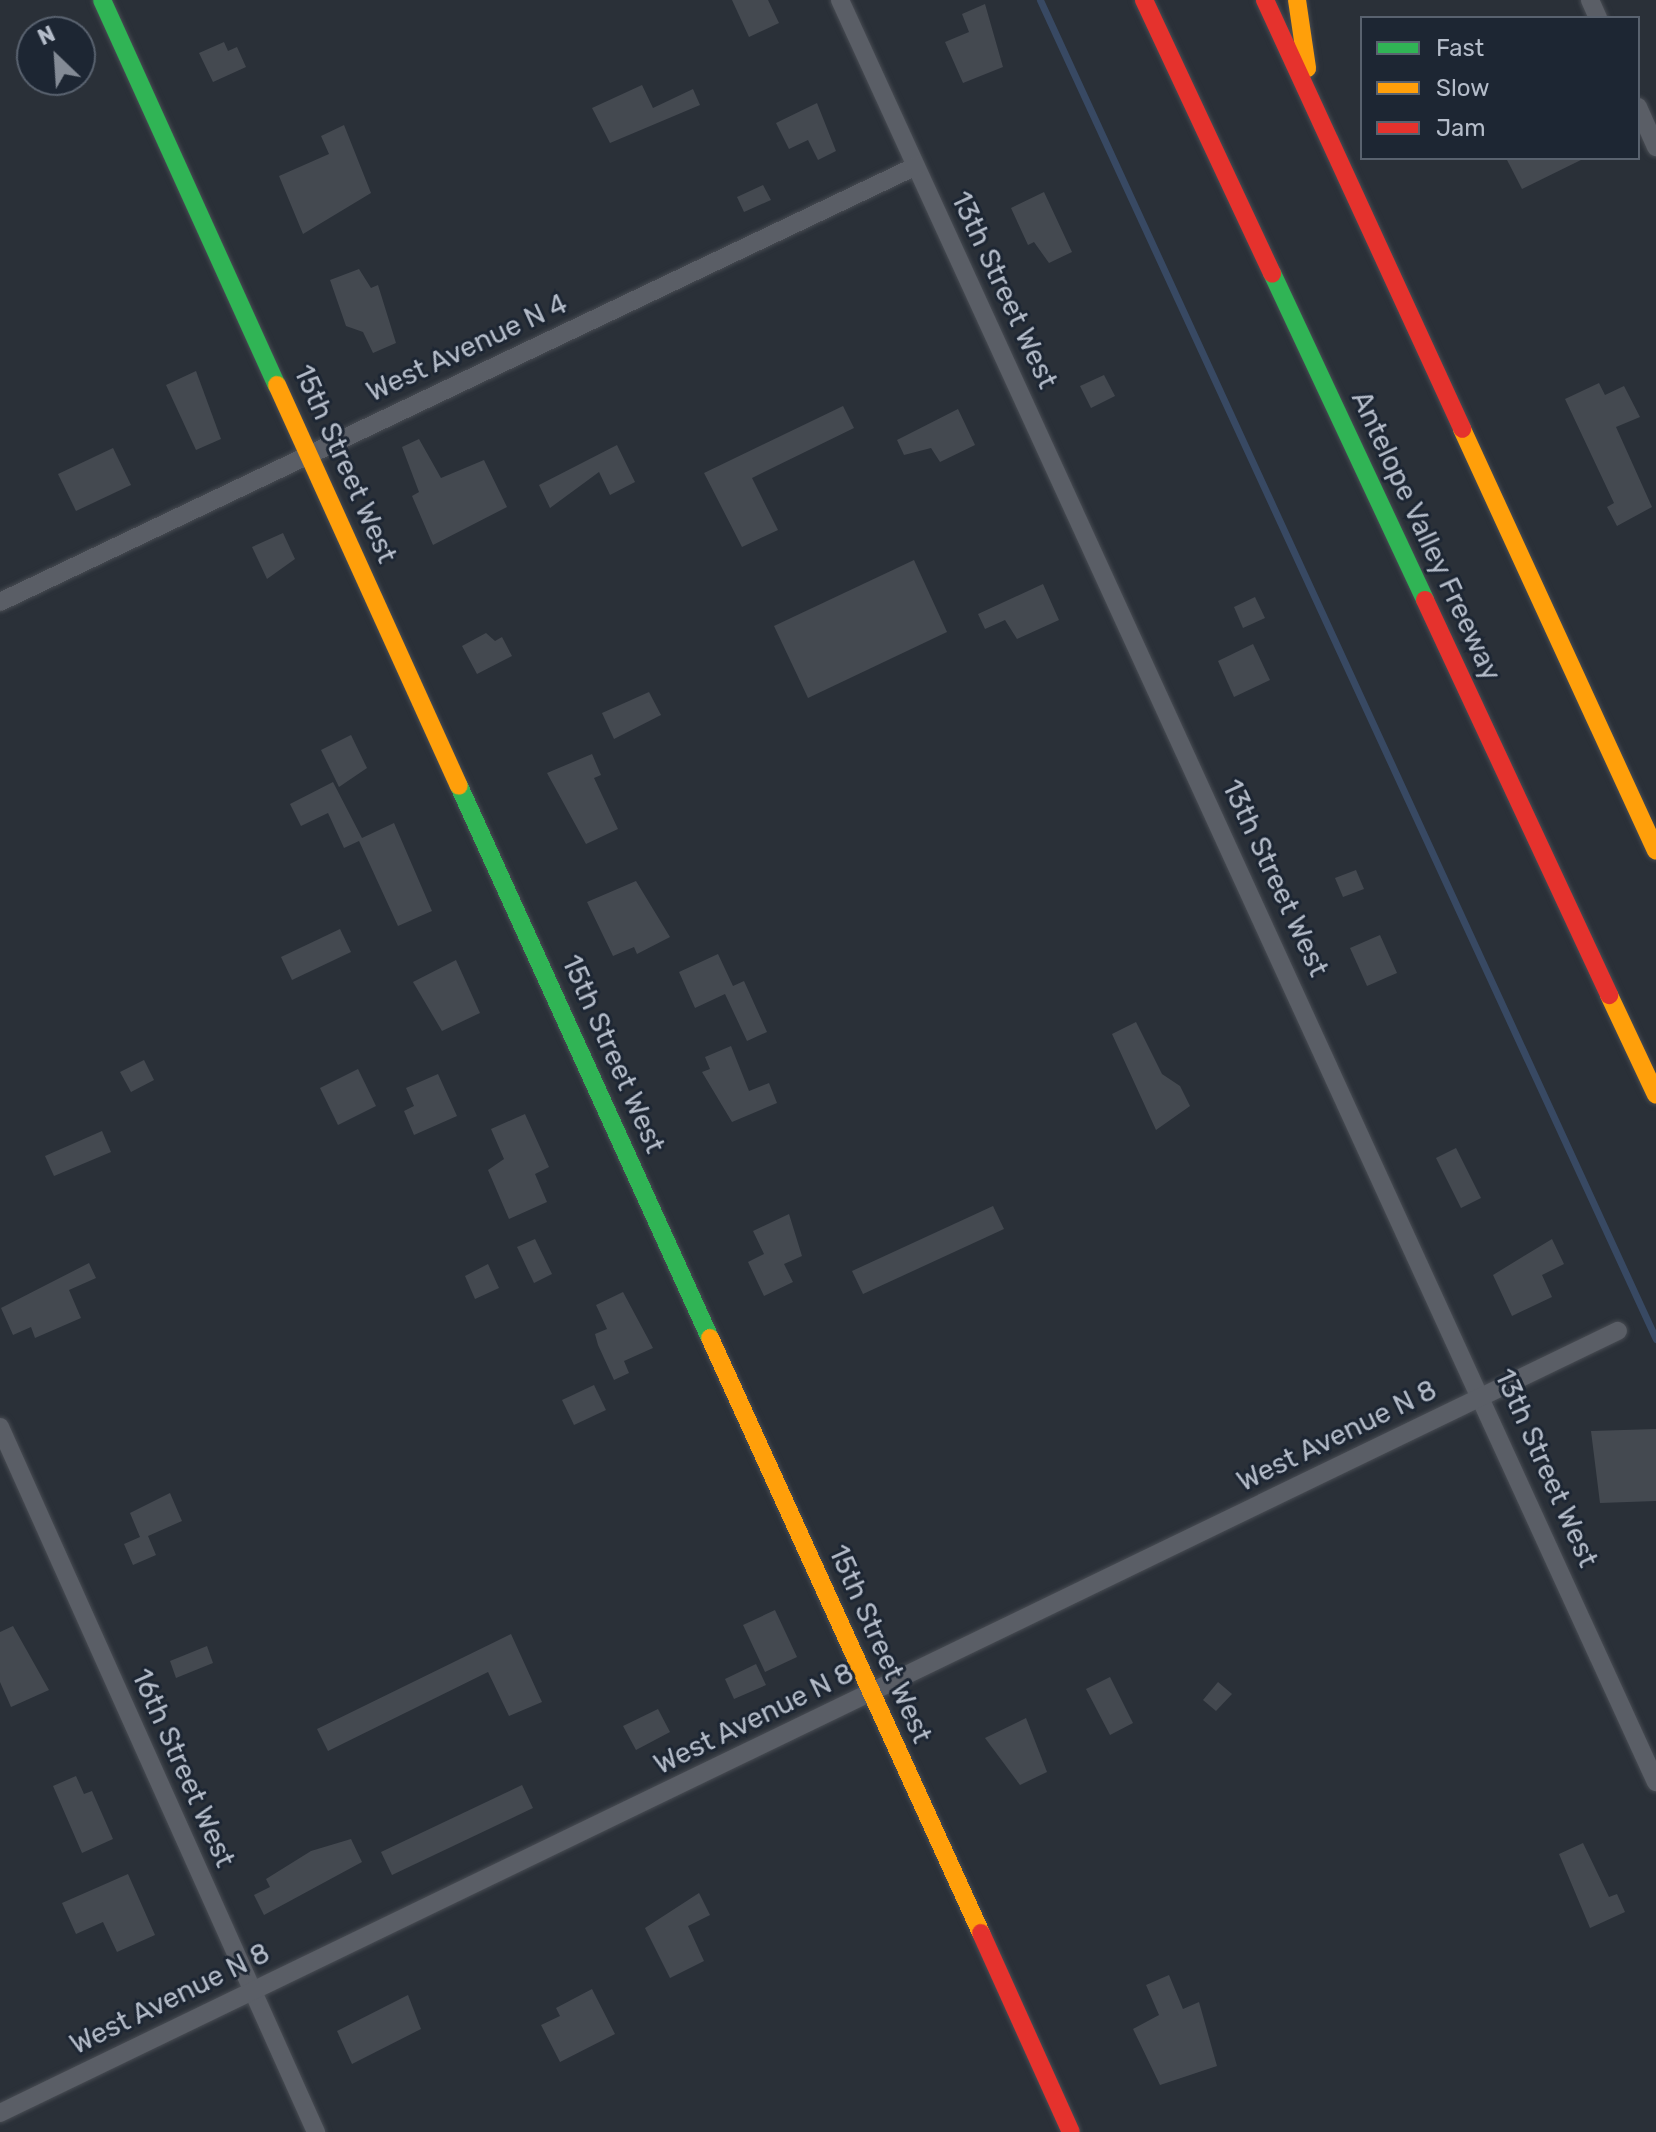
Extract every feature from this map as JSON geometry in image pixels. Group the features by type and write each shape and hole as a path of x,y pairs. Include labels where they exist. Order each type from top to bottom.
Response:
{"main road":[{"name":"15th Street West","path":"102,0 1071,2132"},
{"name":"Antelope Valley Freeway","path":"1144,0 1656,1095"},
{"path":"1265,0 1656,851"},
{"path":"1297,0 1311,101"}],"street":[{"name":"13th Street West","path":"840,0 1483,1396 1656,1782"},
{"path":"1640,111 1656,147"},
{"name":"West Avenue N 4","path":"0,602 916,166"},
{"name":"West Avenue N 8","path":"0,2113 1618,1331"},
{"name":"16th Street West","path":"0,1427 316,2132"}],"building":[{"path":"732,0 768,0 779,23 749,37"},
{"path":"985,4 1003,67 963,83 945,42 969,32 962,14"},
{"path":"224,42 228,51 237,47 246,67 213,82 199,53"},
{"path":"642,85 653,108 693,89 700,105 610,143 592,108"},
{"path":"817,103 836,151 818,160 808,140 789,149 776,123"},
{"path":"344,125 371,193 303,234 279,176 329,154 321,136"},
{"path":"1507,160 1581,160 1522,189"},
{"path":"763,185 771,200 744,212 737,197"},
{"path":"1044,192 1072,252 1049,263 1034,242 1028,245 1011,208"},
{"path":"359,269 371,288 378,285 396,343 373,353 363,332 346,326 330,280"},
{"path":"196,371 221,439 196,450 166,385"},
{"path":"1104,375 1115,396 1091,408 1080,386"},
{"path":"1599,383 1605,395 1624,386 1640,417 1616,427 1652,507 1617,526 1607,507 1614,503 1565,399"},
{"path":"843,406 854,428 752,478 778,530 742,547 704,473"},
{"path":"958,409 975,445 940,462 931,448 904,455 897,440"},
{"path":"419,439 441,478 484,460 507,507 433,545 412,496 419,492 402,447"},
{"path":"617,445 635,482 610,495 599,472 550,508 539,485"},
{"path":"113,448 131,485 76,511 58,474"},
{"path":"283,533 295,559 267,579 252,547"},
{"path":"914,560 947,632 808,698 774,626"},
{"path":"1043,584 1059,620 1017,639 1005,620 985,629 978,614"},
{"path":"1255,597 1265,618 1243,628 1234,607"},
{"path":"486,633 495,641 502,637 512,656 477,674 462,646"},
{"path":"1253,644 1270,680 1234,697 1218,661"},
{"path":"649,692 661,715 614,739 602,713"},
{"path":"351,735 367,768 339,787 321,750"},
{"path":"592,754 601,775 594,778 618,829 586,844 547,773"},
{"path":"333,782 362,838 394,823 432,911 398,926 359,841 344,848 328,813 301,826 290,804"},
{"path":"1356,870 1364,889 1343,897 1335,878"},
{"path":"636,881 670,937 637,954 634,947 613,956 587,902"},
{"path":"340,929 351,952 292,980 281,957"},
{"path":"1380,935 1397,973 1367,986 1350,948"},
{"path":"718,954 733,986 744,981 767,1032 747,1041 725,994 695,1008 679,972"},
{"path":"456,960 480,1013 442,1031 413,982"},
{"path":"1136,1022 1162,1074 1180,1086 1190,1106 1156,1130 1112,1034"},
{"path":"731,1046 749,1091 769,1083 777,1103 732,1122 702,1072 710,1069 705,1057"},
{"path":"144,1060 154,1080 131,1092 120,1072"},
{"path":"358,1069 376,1106 338,1125 320,1088"},
{"path":"438,1074 457,1116 414,1135 404,1111 414,1106 406,1088"},
{"path":"525,1114 549,1167 535,1174 547,1202 509,1219 488,1170 504,1159 491,1129"},
{"path":"102,1131 111,1152 54,1176 45,1156"},
{"path":"1456,1148 1481,1198 1461,1208 1436,1158"},
{"path":"993,1206 1004,1229 863,1294 852,1271"},
{"path":"789,1214 802,1256 784,1264 793,1282 764,1296 748,1262 764,1254 753,1231"},
{"path":"535,1239 552,1274 534,1283 517,1247"},
{"path":"1552,1239 1564,1264 1542,1275 1552,1297 1512,1316 1493,1275"},
{"path":"89,1263 96,1278 69,1290 81,1318 35,1338 31,1327 13,1335 1,1308"},
{"path":"488,1264 499,1288 475,1299 465,1276"},
{"path":"623,1292 653,1348 624,1361 629,1373 614,1380 595,1334 607,1329 596,1305"},
{"path":"594,1385 606,1410 574,1425 562,1400"},
{"path":"1656,1429 1656,1501 1600,1503 1591,1431"},
{"path":"170,1493 182,1521 148,1536 156,1555 133,1565 124,1544 140,1537 130,1513"},
{"path":"775,1610 797,1657 765,1672 743,1625"},
{"path":"13,1626 49,1690 11,1707 0,1682 0,1632"},
{"path":"511,1634 542,1702 509,1716 488,1672 328,1751 317,1729"},
{"path":"207,1646 213,1663 176,1678 170,1661"},
{"path":"756,1664 766,1685 734,1699 725,1679"},
{"path":"1110,1677 1133,1723 1110,1735 1086,1689"},
{"path":"1218,1682 1232,1694 1216,1711 1203,1700"},
{"path":"658,1709 670,1732 636,1750 623,1726"},
{"path":"1026,1718 1047,1772 1020,1785 985,1738"},
{"path":"76,1776 84,1794 92,1791 113,1839 82,1853 53,1786"},
{"path":"522,1785 533,1808 392,1875 381,1852"},
{"path":"351,1839 362,1862 264,1915 254,1895 270,1887 266,1879 311,1851"},
{"path":"1583,1843 1609,1897 1617,1894 1625,1912 1590,1928 1559,1854"},
{"path":"128,1874 155,1935 117,1952 103,1922 76,1934 62,1903"},
{"path":"699,1893 710,1915 688,1926 704,1961 670,1978 645,1928"},
{"path":"1169,1975 1183,2009 1199,2002 1217,2066 1160,2085 1133,2029 1159,2015 1146,1985"},
{"path":"592,1989 615,2034 560,2062 541,2025 560,2016 556,2008"},
{"path":"408,1995 421,2029 352,2064 337,2031"}],"waterway":[{"path":"1040,0 1656,1339"}],"traffic: fast":[{"path":"102,0 277,385"},
{"path":"1272,273 1425,600"},
{"path":"459,786 710,1338"}],"traffic: slow":[{"path":"1297,0 1307,68"},
{"path":"277,385 459,786"},
{"path":"1462,429 1656,851"},
{"path":"1609,995 1656,1095"},
{"path":"710,1338 981,1933"}],"traffic: jam":[{"path":"1144,0 1272,273"},
{"path":"1265,0 1462,429"},
{"path":"1425,600 1609,995"},
{"path":"981,1933 1071,2132"}]}
